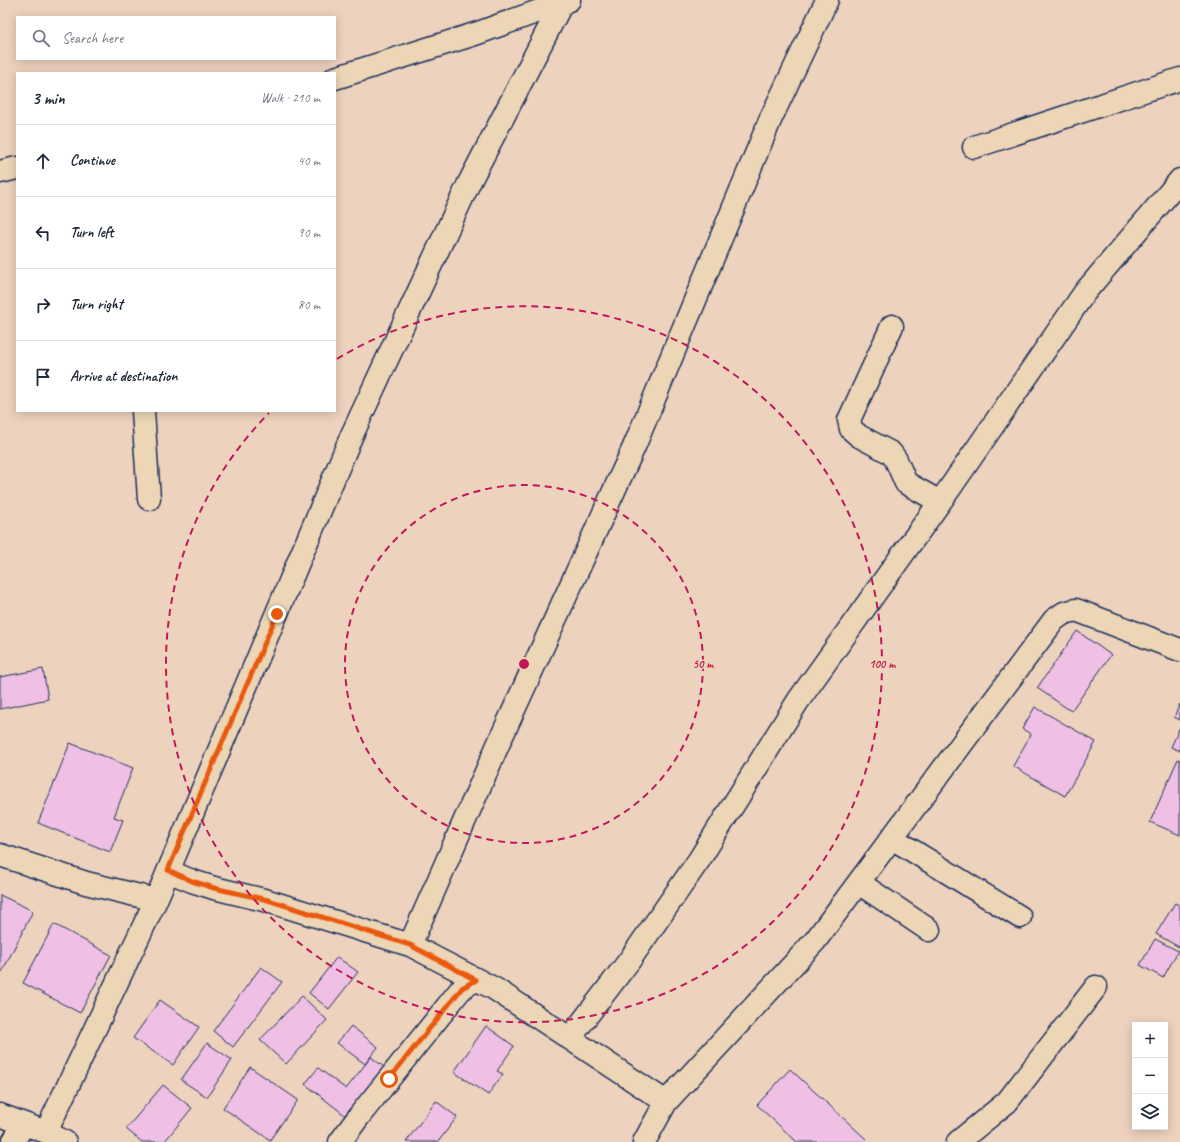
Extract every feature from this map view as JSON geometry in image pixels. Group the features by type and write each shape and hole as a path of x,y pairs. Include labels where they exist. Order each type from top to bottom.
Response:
{"street":[{"path":"410,945 501,738 634,447 771,118 827,0"},
{"path":"336,78 478,33 565,2"},
{"path":"46,1132 156,900 351,437 469,184 565,2"},
{"path":"974,147 1180,79"},
{"path":"0,172 16,168"},
{"path":"570,1038 629,961 699,860 798,702 940,502 1085,292 1180,180"},
{"path":"892,326 849,420 851,429 859,436 891,453 896,460 906,483 940,502"},
{"path":"143,412 149,499"},
{"path":"644,1142 666,1102 815,942 1054,620 1064,613 1076,610 1180,650"},
{"path":"892,838 1020,917"},
{"path":"0,855 86,883 156,900"},
{"path":"168,870 199,883 268,900 410,945 496,990 666,1102"},
{"path":"858,884 929,930"},
{"path":"340,1142 462,988 476,980"},
{"path":"958,1142 1007,1102 1096,987"},
{"path":"0,1115 46,1132 65,1142"},
{"path":"13,1142 24,1124"}],"building":[{"path":"1077,631 1111,655 1071,711 1037,688"},
{"path":"43,669 48,699 0,709 0,677"},
{"path":"1180,704 1180,720 1174,717"},
{"path":"1035,707 1096,742 1065,796 1013,766 1031,734 1022,729"},
{"path":"1180,727 1180,751 1171,747"},
{"path":"70,743 133,768 114,817 123,820 110,852 38,823"},
{"path":"1178,759 1180,760 1180,835 1150,822"},
{"path":"0,895 33,911 2,972 0,971"},
{"path":"1175,903 1180,906 1179,947 1156,934"},
{"path":"54,924 111,955 80,1013 23,983"},
{"path":"1155,939 1178,951 1163,978 1140,965"},
{"path":"337,957 358,972 329,1009 309,993"},
{"path":"261,967 282,982 233,1047 213,1031"},
{"path":"302,996 327,1020 286,1064 260,1040"},
{"path":"160,1000 199,1027 173,1065 133,1038"},
{"path":"351,1026 378,1047 365,1064 337,1043"},
{"path":"486,1026 514,1046 497,1071 503,1074 488,1095 454,1072"},
{"path":"207,1043 232,1060 207,1097 181,1080"},
{"path":"371,1057 384,1067 346,1116 305,1084 318,1068 346,1089"},
{"path":"250,1067 298,1100 270,1140 223,1108"},
{"path":"790,1069 867,1140 865,1142 797,1142 757,1105"},
{"path":"163,1085 192,1108 164,1142 142,1142 126,1129"},
{"path":"436,1101 457,1117 438,1142 406,1142"}],"route":[{"path":"277,614 168,870 192,881 214,888 268,900 410,945 476,980 462,988 389,1079"}]}
